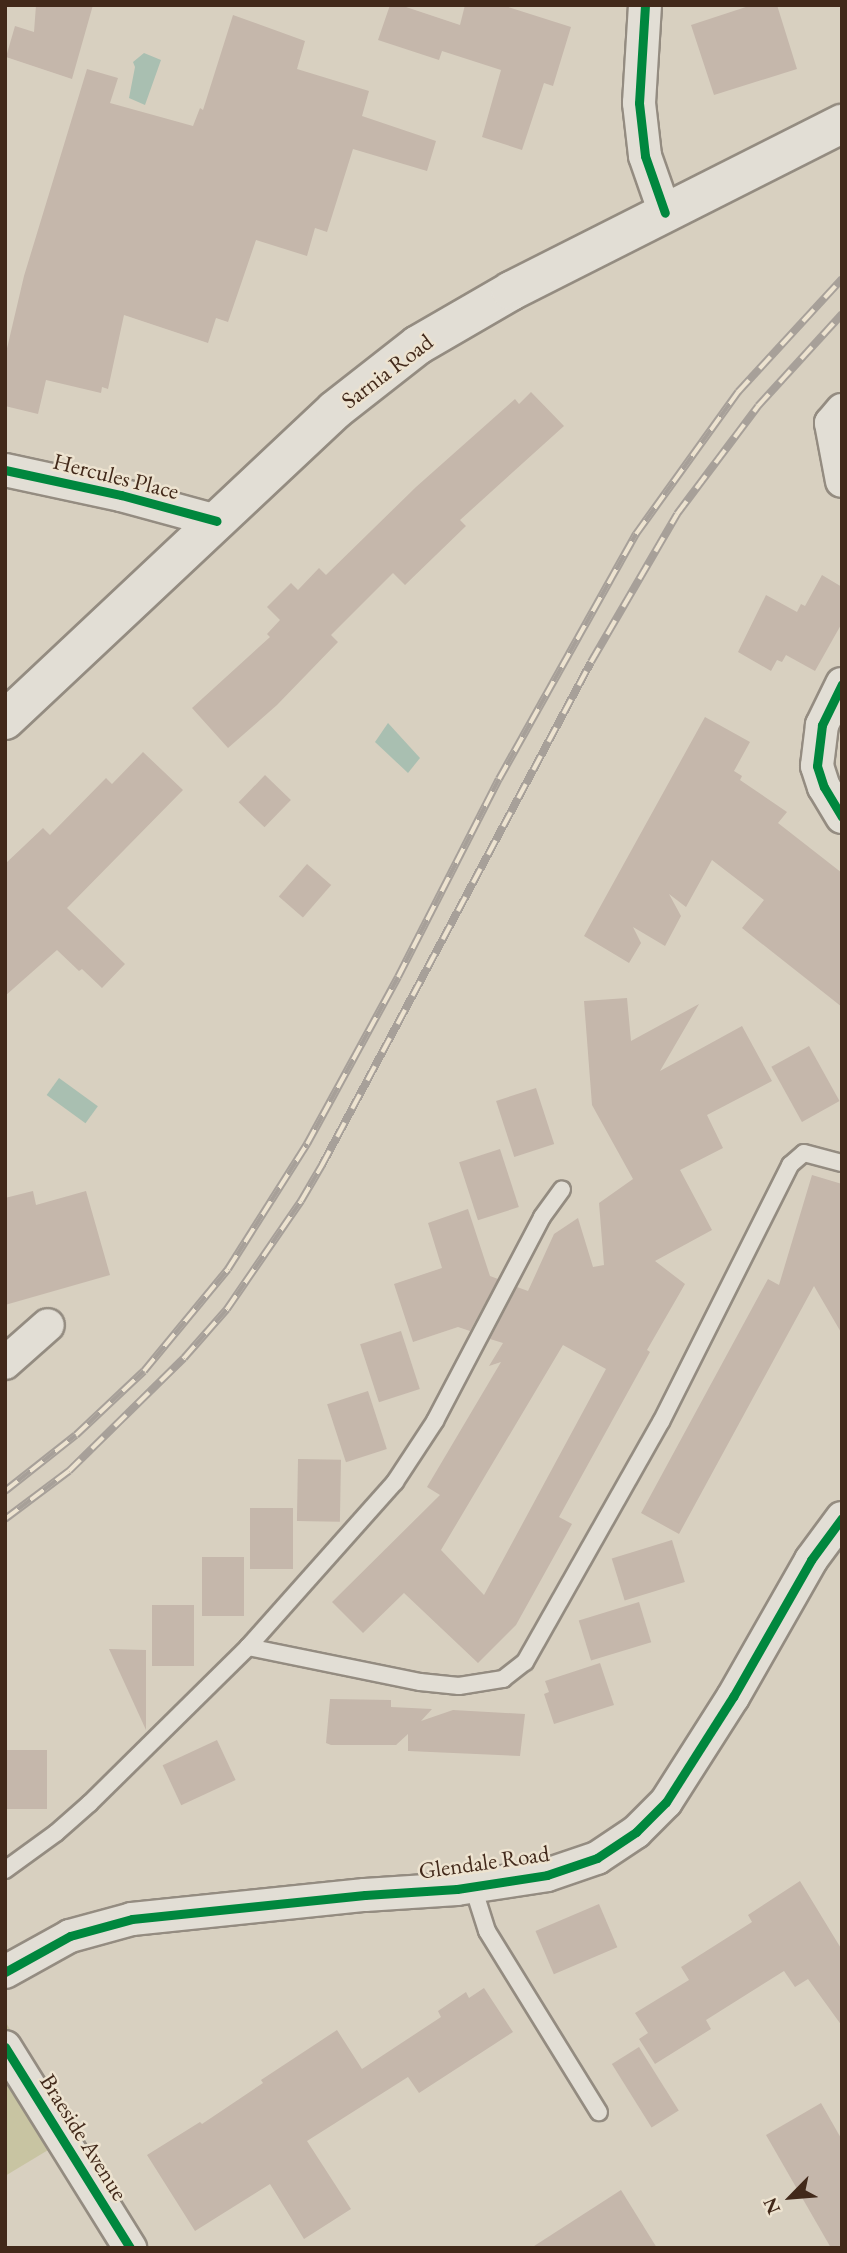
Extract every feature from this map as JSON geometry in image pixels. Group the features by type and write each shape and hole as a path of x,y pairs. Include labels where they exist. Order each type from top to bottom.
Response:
{"main road":[{"name":"Sarnia Road","path":"5,720 335,410 418,345 511,291 842,124"}],"street":[{"path":"645,5 639,103 645,156 665,213"},
{"path":"842,410 831,423 842,481"},
{"name":"Hercules Place","path":"5,470 121,495 217,522"},
{"path":"842,684 822,725 817,766 824,787 842,817"},
{"path":"5,1363 48,1325"},
{"name":"Glendale Road","path":"5,1972 70,1936 132,1919 473,1887 547,1875 597,1858 636,1832 666,1802 733,1697 811,1560 842,1518"},
{"name":"Braeside Avenue","path":"10,2065 130,2248"}],"lane":[{"path":"248,1647 420,1682 459,1686 503,1679 525,1662 661,1422 790,1165 797,1156 804,1153 842,1163"},
{"path":"5,1870 56,1833 90,1802 248,1647 395,1482 435,1421 542,1217 562,1189"},
{"path":"473,1887 487,1931 599,2112"}],"shaded area":[{"path":"144,53 161,60 145,105 129,98 135,67 133,62"},
{"path":"388,723 420,758 408,773 375,742"},
{"path":"59,1078 98,1106 85,1123 47,1095"},
{"path":"5,2021 73,2135 5,2176"}],"building":[{"path":"36,5 93,5 72,79 6,57 15,26 34,32"},
{"path":"390,5 400,5 460,25 465,5 502,5 571,27 553,86 544,83 522,150 482,137 501,70 442,51 439,60 378,40"},
{"path":"752,5 777,5 797,69 714,95 691,25"},
{"path":"233,15 305,41 297,69 369,91 362,116 436,141 427,171 353,149 327,232 315,228 307,256 256,240 228,322 216,318 208,343 124,315 108,389 102,387 101,393 46,380 38,414 5,406 5,357 24,276 87,69 118,78 110,103 193,126 200,108 203,110"},
{"path":"531,392 564,426 460,520 466,526 405,585 393,573 331,635 338,642 277,705 228,748 192,708 270,637 267,634 280,620 267,607 291,583 298,590 319,568 326,575 416,487 515,399 519,404"},
{"path":"822,575 842,587 842,623 815,671 786,655 782,662 777,660 771,671 738,652 766,595 797,612 801,604 805,606"},
{"path":"705,717 750,742 734,771 742,776 740,780 787,812 778,823 842,873 842,1007 742,928 764,900 712,860 686,907 669,894 681,916 665,946 633,927 641,943 629,963 584,936"},
{"path":"143,752 183,790 67,908 125,964 102,988 57,950 5,996 5,864 43,828 50,835 106,778 112,784"},
{"path":"265,775 291,800 264,827 239,802"},
{"path":"307,864 331,885 303,917 279,896"},
{"path":"627,998 631,1041 699,1004 660,1071 742,1026 772,1081 707,1115 723,1148 680,1170 712,1230 655,1261 685,1284 559,1517 572,1524 516,1625 478,1663 404,1593 363,1633 332,1602 440,1495 427,1487 501,1362 489,1366 503,1343 490,1339 517,1287 528,1291 554,1234 578,1218 593,1267 604,1265 599,1203 633,1179 592,1105 584,1001","holes":["563,1345 606,1369 484,1595 441,1550"]},
{"path":"809,1046 840,1101 802,1122 771,1067"},
{"path":"536,1088 554,1144 514,1157 496,1101"},
{"path":"500,1149 519,1207 478,1220 459,1162"},
{"path":"812,1175 842,1184 842,1334 814,1286 679,1534 641,1513 768,1279 779,1285"},
{"path":"33,1191 36,1205 86,1191 110,1275 5,1305 5,1198"},
{"path":"468,1209 490,1276 498,1279 470,1331 458,1327 413,1342 394,1284 442,1268 428,1223"},
{"path":"401,1331 420,1389 379,1402 360,1344"},
{"path":"368,1391 387,1449 346,1462 327,1404"},
{"path":"298,1459 341,1460 340,1522 297,1521"},
{"path":"250,1508 293,1508 293,1569 250,1569"},
{"path":"672,1540 685,1582 625,1600 612,1558"},
{"path":"202,1557 244,1557 244,1616 202,1616"},
{"path":"639,1602 651,1642 591,1661 579,1620"},
{"path":"152,1605 194,1605 194,1666 152,1666"},
{"path":"109,1649 146,1650 146,1730"},
{"path":"600,1663 614,1705 554,1724 544,1694 549,1692 545,1681"},
{"path":"330,1699 391,1700 391,1707 432,1709 421,1721 453,1710 525,1714 520,1756 408,1751 408,1734 396,1745 331,1745 326,1743"},
{"path":"217,1740 236,1780 181,1805 163,1765"},
{"path":"5,1750 47,1750 47,1809 5,1809"},
{"path":"800,1881 842,1950 842,2026 808,1979 795,1987 784,1971 706,2020 711,2029 655,2064 639,2039 648,2033 635,2013 689,1980 681,1967 752,1922 748,1915"},
{"path":"599,1904 617,1947 554,1974 535,1931"},
{"path":"484,1988 513,2032 419,2093 408,2077 307,2141 351,2209 304,2239 270,2184 195,2231 147,2155 200,2122 202,2124 263,2083 261,2080 337,2030 362,2069 441,2017 438,2011 466,1992 469,1998"},
{"path":"639,2047 679,2111 652,2128 612,2064"},
{"path":"821,2103 842,2140 842,2248 831,2248 766,2135"},
{"path":"621,2190 657,2248 531,2248"}],"railway":[{"path":"5,1491 76,1435 144,1371 228,1269 307,1144 398,977 499,779 636,534 738,392 842,279"},
{"path":"5,1519 69,1471 184,1358 227,1309 301,1201 322,1165 591,662 677,514 758,406 842,314"}],"cycle path":[{"path":"645,5 639,103 645,156 665,213"},
{"path":"5,470 121,495 217,521"},
{"path":"842,684 822,725 817,766 824,787 842,817"},
{"path":"5,1972 70,1936 132,1919 365,1895 457,1889 547,1875 597,1858 636,1832 666,1802 733,1697 811,1560 842,1518"},
{"path":"5,2047 130,2248"}]}
